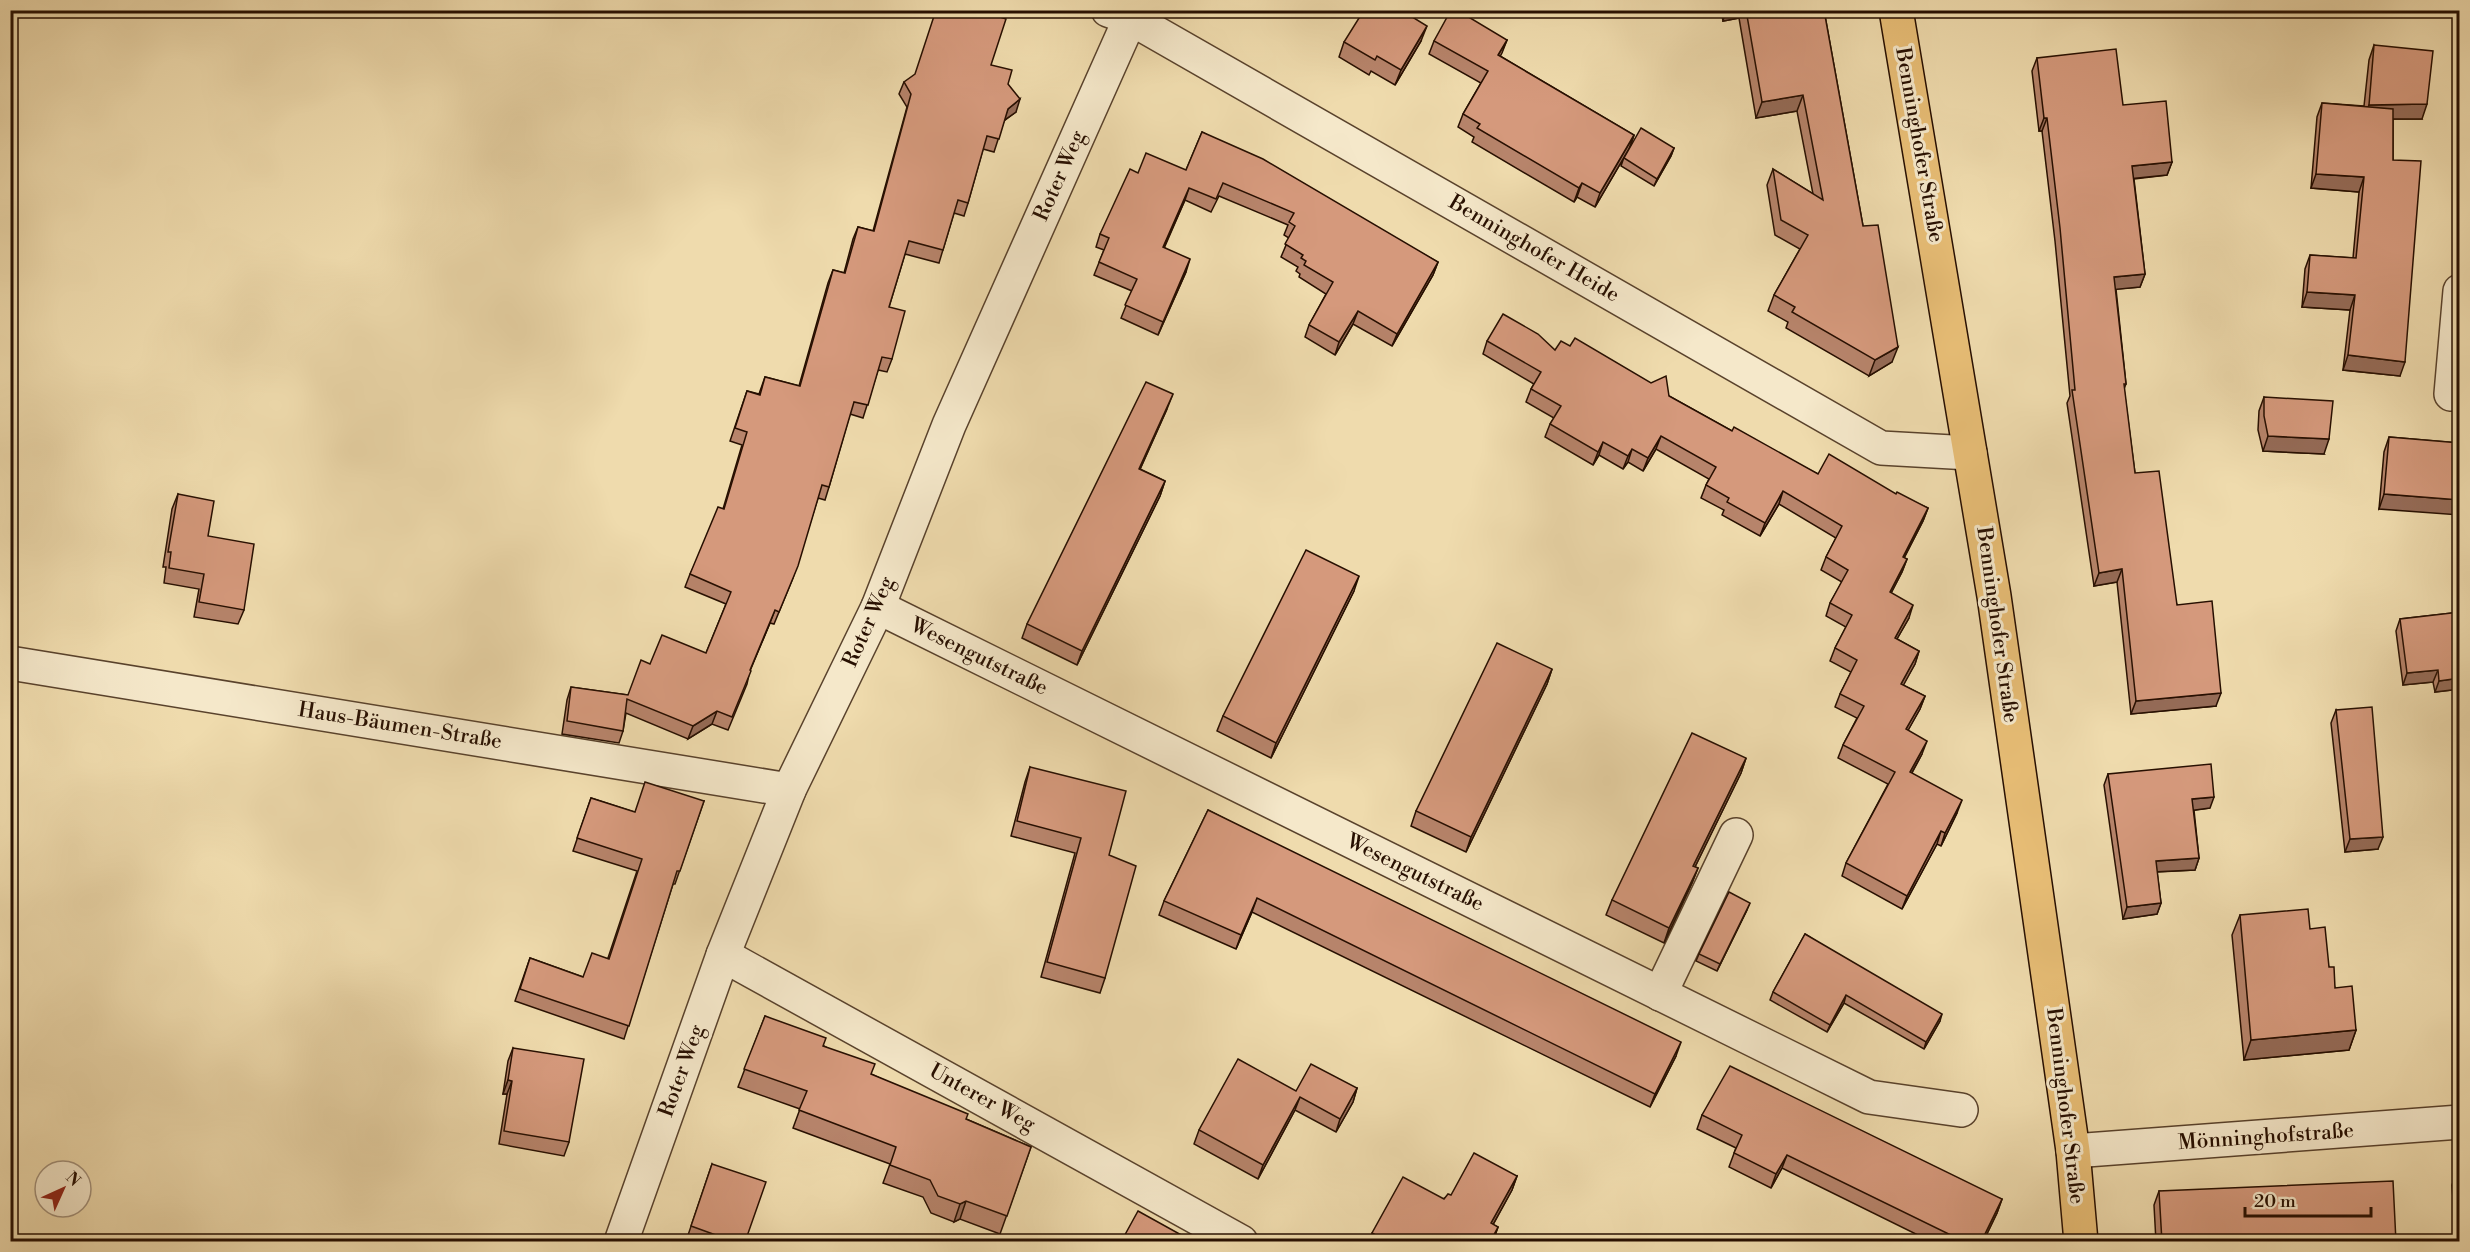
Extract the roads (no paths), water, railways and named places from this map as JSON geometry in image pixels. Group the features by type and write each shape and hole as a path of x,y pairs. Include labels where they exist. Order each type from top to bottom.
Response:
{"main road":[{"name":"Benninghofer Straße","path":"1896,10 1994,596 2073,1152 2081,1242"}],"street":[{"name":"Benninghofer Heide","path":"1124,13 1881,448 1970,453"},
{"name":"Roter Weg","path":"621,1242 723,955 789,790 878,607 949,425 1124,13"},
{"path":"2451,394 2460,291"},
{"name":"Wesengutstraße","path":"878,607 1869,1097 1961,1110"},
{"name":"Haus-Bäumen-Straße","path":"10,663 789,790"},
{"path":"1660,994 1736,835"},
{"name":"Unterer Weg","path":"723,955 1241,1242"},
{"name":"Mönninghofstraße","path":"2073,1152 2460,1122"}]}
